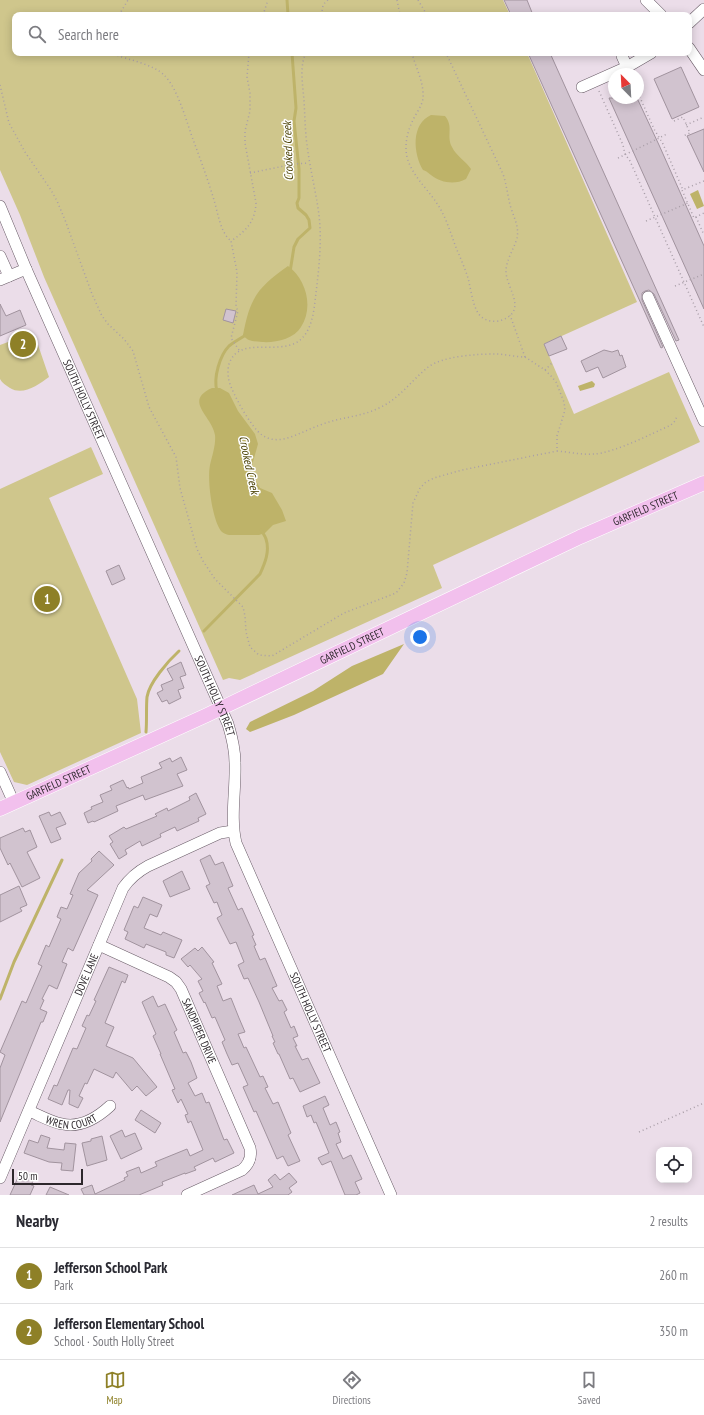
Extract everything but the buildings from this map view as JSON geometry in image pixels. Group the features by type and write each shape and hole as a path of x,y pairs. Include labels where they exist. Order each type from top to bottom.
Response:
{"main road":[{"name":"GARFIELD STREET","path":"0,809 222,708 580,537 704,483"}],"street":[{"path":"646,0 658,12"},
{"path":"692,20 704,9"},
{"path":"692,52 704,70"},
{"path":"622,56 627,67"},
{"path":"582,87 627,67 646,56"},
{"name":"SOUTH HOLLY STREET","path":"0,207 222,708 234,745 235,764 233,831 236,843 391,1195"},
{"path":"0,256 5,278 26,268"},
{"path":"648,297 704,421"},
{"path":"0,772 14,803"},
{"name":"DOVE LANE","path":"0,1178 123,888 132,877 148,866 220,833 233,831"},
{"name":"SANDPIPER DRIVE","path":"99,945 169,977 176,982 181,989 250,1148 251,1153 249,1161 242,1170 187,1195"},
{"name":"WREN COURT","path":"29,1111 62,1124 76,1125 88,1122 100,1115 110,1106"}],"path":[{"path":"121,12 128,0"},
{"path":"264,12 268,0"},
{"path":"322,12 324,2 328,0"},
{"path":"397,0 399,12"},
{"path":"418,0 425,12"},
{"path":"122,56 164,74 170,81 181,106 213,195 222,228 226,237 231,241 237,272 236,307 238,311 231,338 239,350"},
{"path":"231,241 247,228 253,220 256,212 256,203 245,143 245,131 250,111 250,94 247,77 249,56"},
{"path":"304,56 302,81 307,145 319,215 320,233 317,282 311,322 302,337 290,345 274,347 249,347 239,350 232,356 228,368 230,385 255,428 262,435 275,440 284,439 330,421 347,418 378,409 402,393 429,366 437,362 482,354 501,354 525,357 545,370 556,382 564,402 565,410 557,436 556,451"},
{"path":"413,56 424,94 421,107 408,131 406,142 407,157 412,169 438,204 444,216 466,273 479,315 485,319 498,321 507,318 516,304 507,280 506,268 517,238 518,229 511,207 506,183 447,56"},
{"path":"0,85 10,124 25,152 57,201 66,220 92,294 102,316 124,339 132,350 149,407 176,457 180,488 196,544 203,561 215,579 232,597 240,603 244,611 246,632 250,647 260,655 272,656 344,613 391,596 400,589 404,583 407,573 413,503 417,493 426,482 434,478 462,470 556,451 596,454 671,425 677,416"},
{"path":"598,89 623,145 625,154 630,161 704,327"},
{"path":"643,104 683,190 694,218 696,217 704,235"},
{"path":"674,121 683,117 690,133 683,136"},
{"path":"686,125 704,117"},
{"path":"618,158 667,134"},
{"path":"250,173 294,164 310,163"},
{"path":"683,190 704,181"},
{"path":"646,220 688,203"},
{"path":"696,217 704,213"},
{"path":"675,286 704,274"},
{"path":"510,315 525,357"},
{"path":"545,370 552,363"},
{"path":"639,1132 704,1103"}],"shaded area":[{"path":"0,0 503,0 509,12 12,12 12,56 528,56 637,302 544,344 574,414 669,372 700,442 433,565 442,588 240,680 229,678 223,680 44,277 20,215 0,170"},
{"path":"27,335 36,339 49,377 30,388 20,391 10,388 0,379 0,345"},
{"path":"91,447 103,474 49,498 137,699 141,733 27,785 14,782 0,752 0,489"}],"water":[{"path":"431,115 445,116 448,120 450,128 450,143 456,153 471,169 466,179 457,182 448,182 439,180 423,170 417,156 417,132 420,125"},
{"path":"698,190 704,206 697,209 690,194"},
{"path":"288,266 299,278 306,294 307,311 301,327 294,335 278,341 262,342 247,339 243,335 249,312 256,295 269,281"},
{"path":"592,381 595,384 594,387 580,391 578,386"},
{"path":"212,388 220,388 229,393 238,411 255,434 258,444 251,469 252,474 260,488 272,493 282,510 286,521 273,525 265,533 259,535 225,534 221,531 215,518 211,499 209,472 215,435 213,428 199,404 200,398 204,393"},
{"path":"404,644 383,674 294,715 250,732 246,729 250,722 313,691 352,666"}],"waterway":[{"name":"Crooked Creek","path":"287,0 288,12"},
{"name":"Crooked Creek","path":"290,272 294,247 298,239 310,228 309,220 298,208 297,203 299,198 299,169 294,121 296,108 292,56"},
{"name":"Crooked Creek","path":"217,391 217,373 223,355 229,346 246,335"},
{"name":"Crooked Creek","path":"204,631 260,574 267,552 266,539 261,530"},
{"path":"146,732 148,691 160,672 179,651"},
{"path":"0,999 14,962 62,860"}],"place":[{"name":"Jefferson Elementary School","path":"23,344"},
{"name":"Jefferson School Park","path":"47,599"}]}
